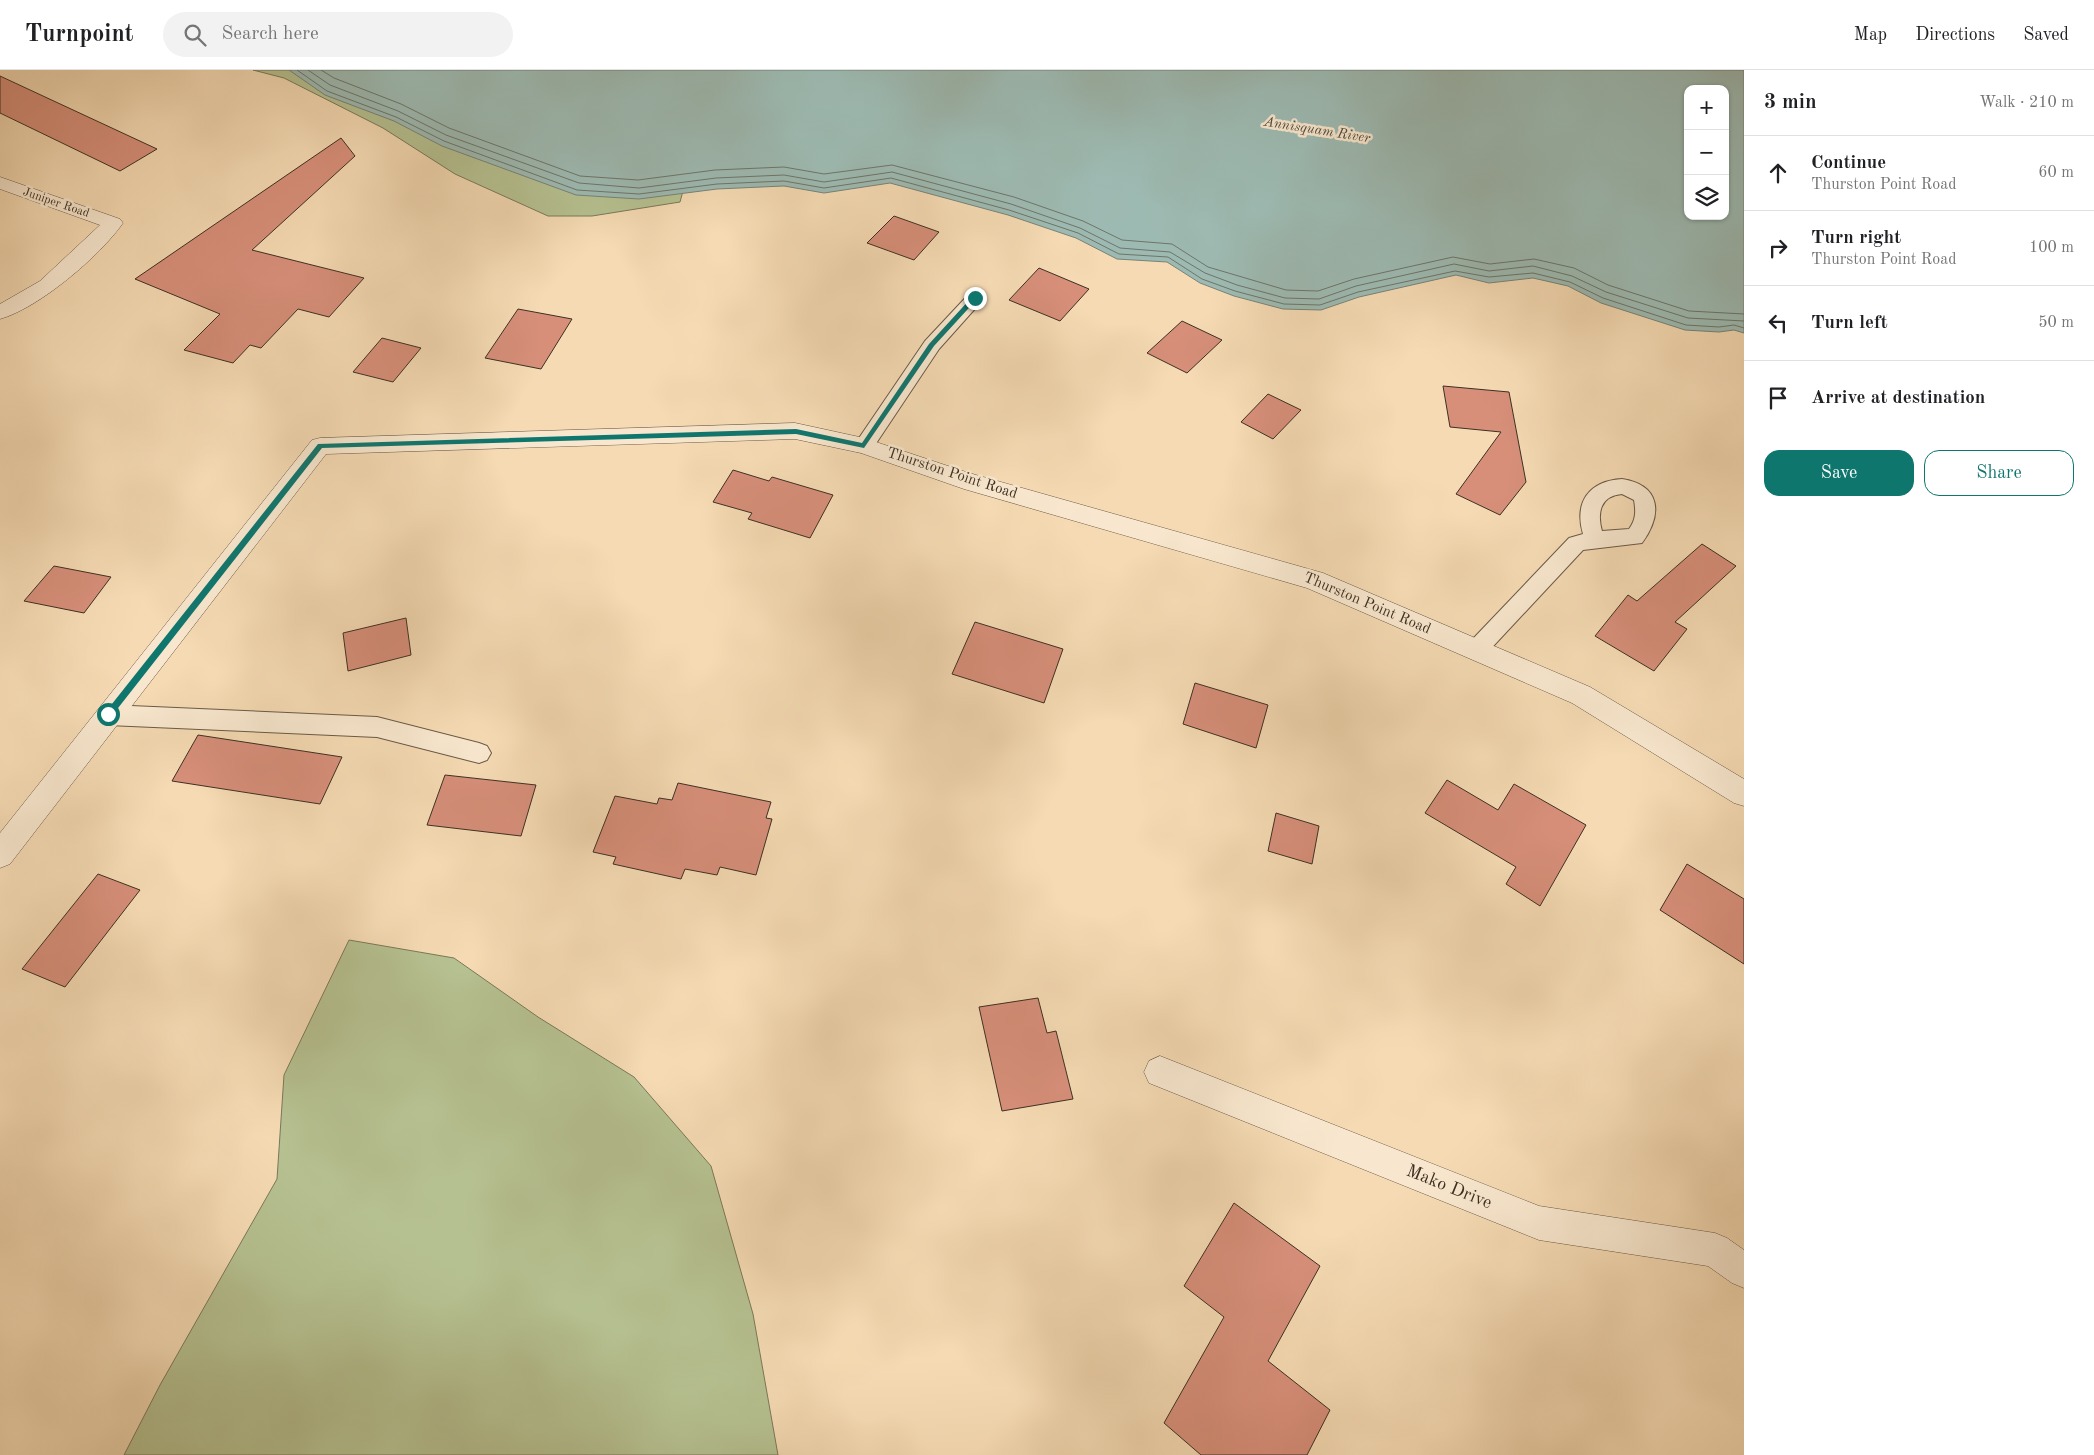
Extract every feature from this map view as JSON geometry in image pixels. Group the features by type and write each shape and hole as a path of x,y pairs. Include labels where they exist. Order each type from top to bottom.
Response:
{"street":[{"name":"Juniper Road","path":"0,183 113,223 59,276 29,298 0,312"},
{"name":"Thurston Point Road","path":"0,855 108,714 320,446 796,431 864,446 964,480 1314,580 1581,695 1744,794"},
{"name":"Mako Drive","path":"1160,1072 1539,1223 1715,1250 1744,1271"}],"lane":[{"path":"864,446 932,345 975,298"},
{"path":"1476,650 1576,544 1594,539"},
{"path":"108,714 377,727 479,753"}],"green space":[{"path":"253,70 498,70 693,154 680,202 592,216 548,216 455,174 383,128 284,78"},
{"path":"349,940 454,958 538,1017 634,1077 711,1166 753,1314 778,1455 124,1455 160,1385 277,1179 284,1075"}],"water":[{"name":"Annisquam River","path":"289,70 1744,70 1744,333 1734,330 1719,332 1685,330 1601,303 1568,286 1533,278 1489,283 1456,275 1359,297 1321,310 1283,309 1234,296 1200,283 1167,262 1117,259 1076,238 1008,215 890,183 824,193 784,186 717,189 639,199 576,195 442,146 394,121 325,95"}],"building":[{"path":"0,76 157,149 120,171 0,113"},
{"path":"341,138 355,156 252,250 364,278 329,317 298,309 261,348 250,345 233,363 184,350 220,314 135,279"},
{"path":"894,216 939,232 914,260 867,243"},
{"path":"1039,268 1089,289 1060,321 1009,300"},
{"path":"518,309 572,319 541,369 485,358"},
{"path":"1182,321 1222,340 1187,373 1147,353"},
{"path":"382,338 421,348 393,382 353,372"},
{"path":"1443,386 1509,392 1526,482 1500,515 1456,494 1501,432 1450,427"},
{"path":"1268,394 1301,410 1273,439 1241,422"},
{"path":"733,470 769,481 772,477 833,495 810,538 748,519 752,513 713,502"},
{"path":"1702,544 1736,566 1675,622 1687,629 1654,671 1595,636 1628,595 1637,601"},
{"path":"54,566 111,577 84,613 24,601"},
{"path":"406,618 411,655 348,671 343,633"},
{"path":"975,622 1063,649 1044,703 952,674"},
{"path":"1195,683 1268,705 1256,748 1183,724"},
{"path":"198,735 342,757 320,804 172,781"},
{"path":"445,775 536,785 521,836 427,825"},
{"path":"1447,780 1498,810 1514,784 1586,825 1540,906 1506,884 1516,867 1425,813"},
{"path":"678,783 771,802 766,818 772,819 756,875 720,867 717,875 685,869 681,879 613,864 616,857 593,852 615,796 657,804 659,798 672,800"},
{"path":"1276,813 1319,826 1312,864 1268,851"},
{"path":"1687,864 1744,899 1744,964 1660,910"},
{"path":"98,874 140,890 65,987 22,969"},
{"path":"1038,998 1047,1033 1056,1031 1073,1099 1002,1111 979,1007"},
{"path":"1234,1203 1320,1266 1268,1361 1330,1410 1307,1455 1201,1455 1164,1423 1224,1317 1184,1286"}],"route":[{"path":"108,714 320,446 796,431 864,446 932,345 975,298"}]}
